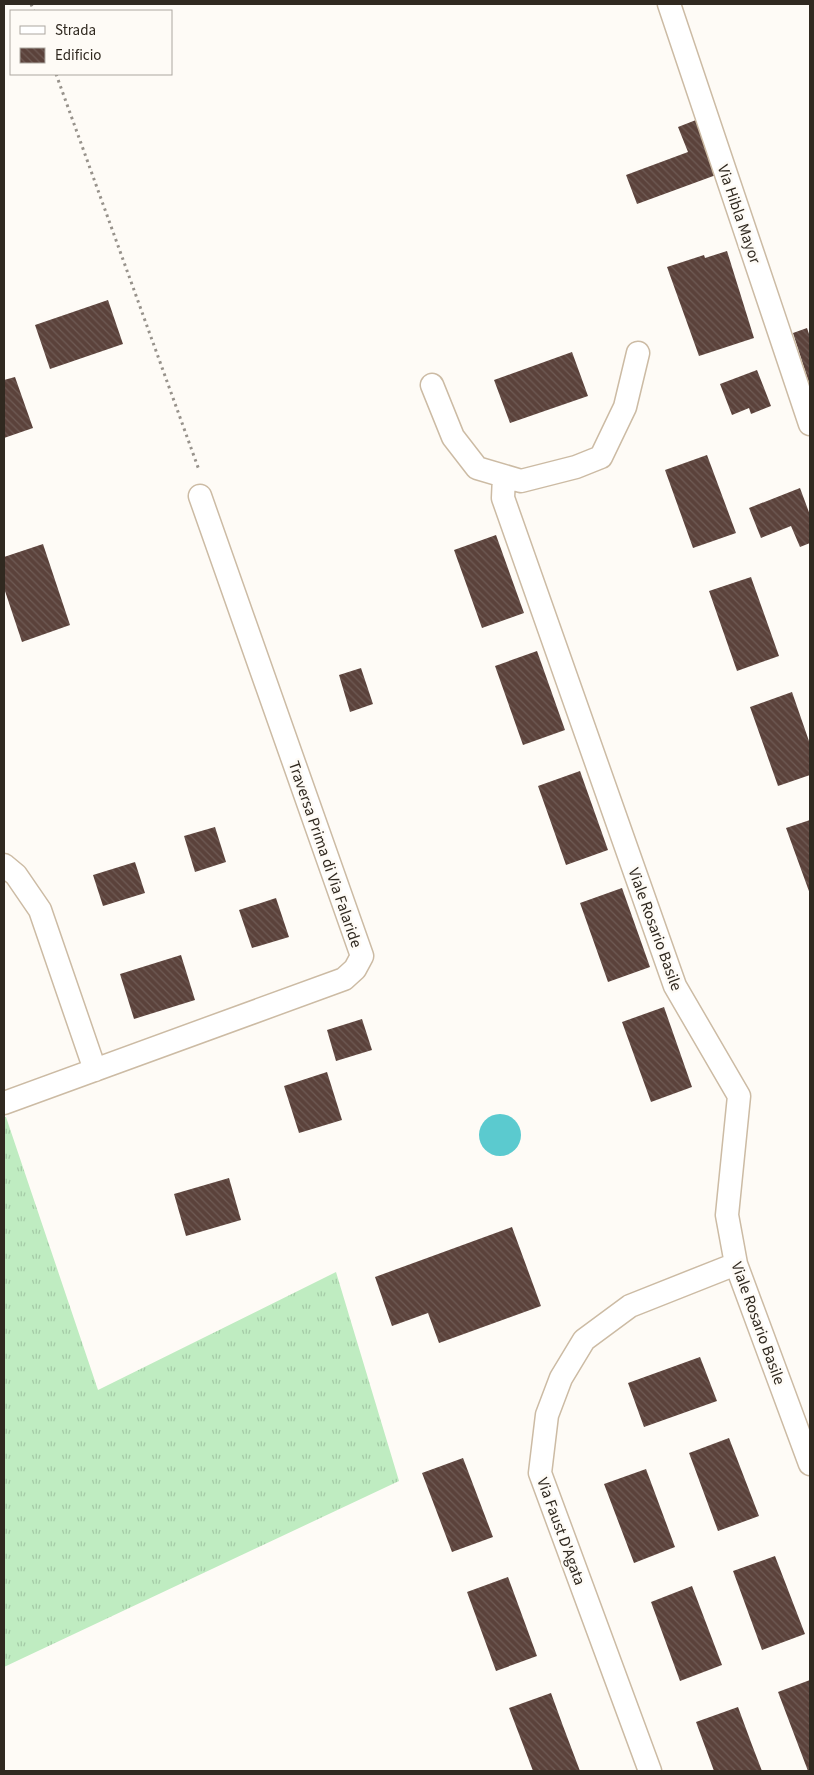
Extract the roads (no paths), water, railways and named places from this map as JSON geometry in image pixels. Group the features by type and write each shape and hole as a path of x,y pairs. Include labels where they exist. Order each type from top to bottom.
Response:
{"street":[{"name":"Via Hibla Mayor","path":"669,4 810,424"},
{"path":"432,385 453,436 477,468 521,481 576,468 601,457 625,407 638,353"},
{"name":"Viale Rosario Basile","path":"504,476 503,498 675,986 738,1096 727,1215 736,1264 810,1464"},
{"name":"Traversa Prima di Via Falaride","path":"4,1103 344,979 355,969 362,956 200,496"},
{"path":"4,865 16,875 40,910 95,1070"},
{"name":"Via Faust D'Agata","path":"650,1771 540,1473 547,1415 561,1378 584,1340 630,1306 736,1264"}],"water":[{"path":"504,1114 512,1117 518,1123 521,1135 518,1147 512,1153 496,1156 488,1153 482,1147 479,1131 482,1123 488,1117"}]}
